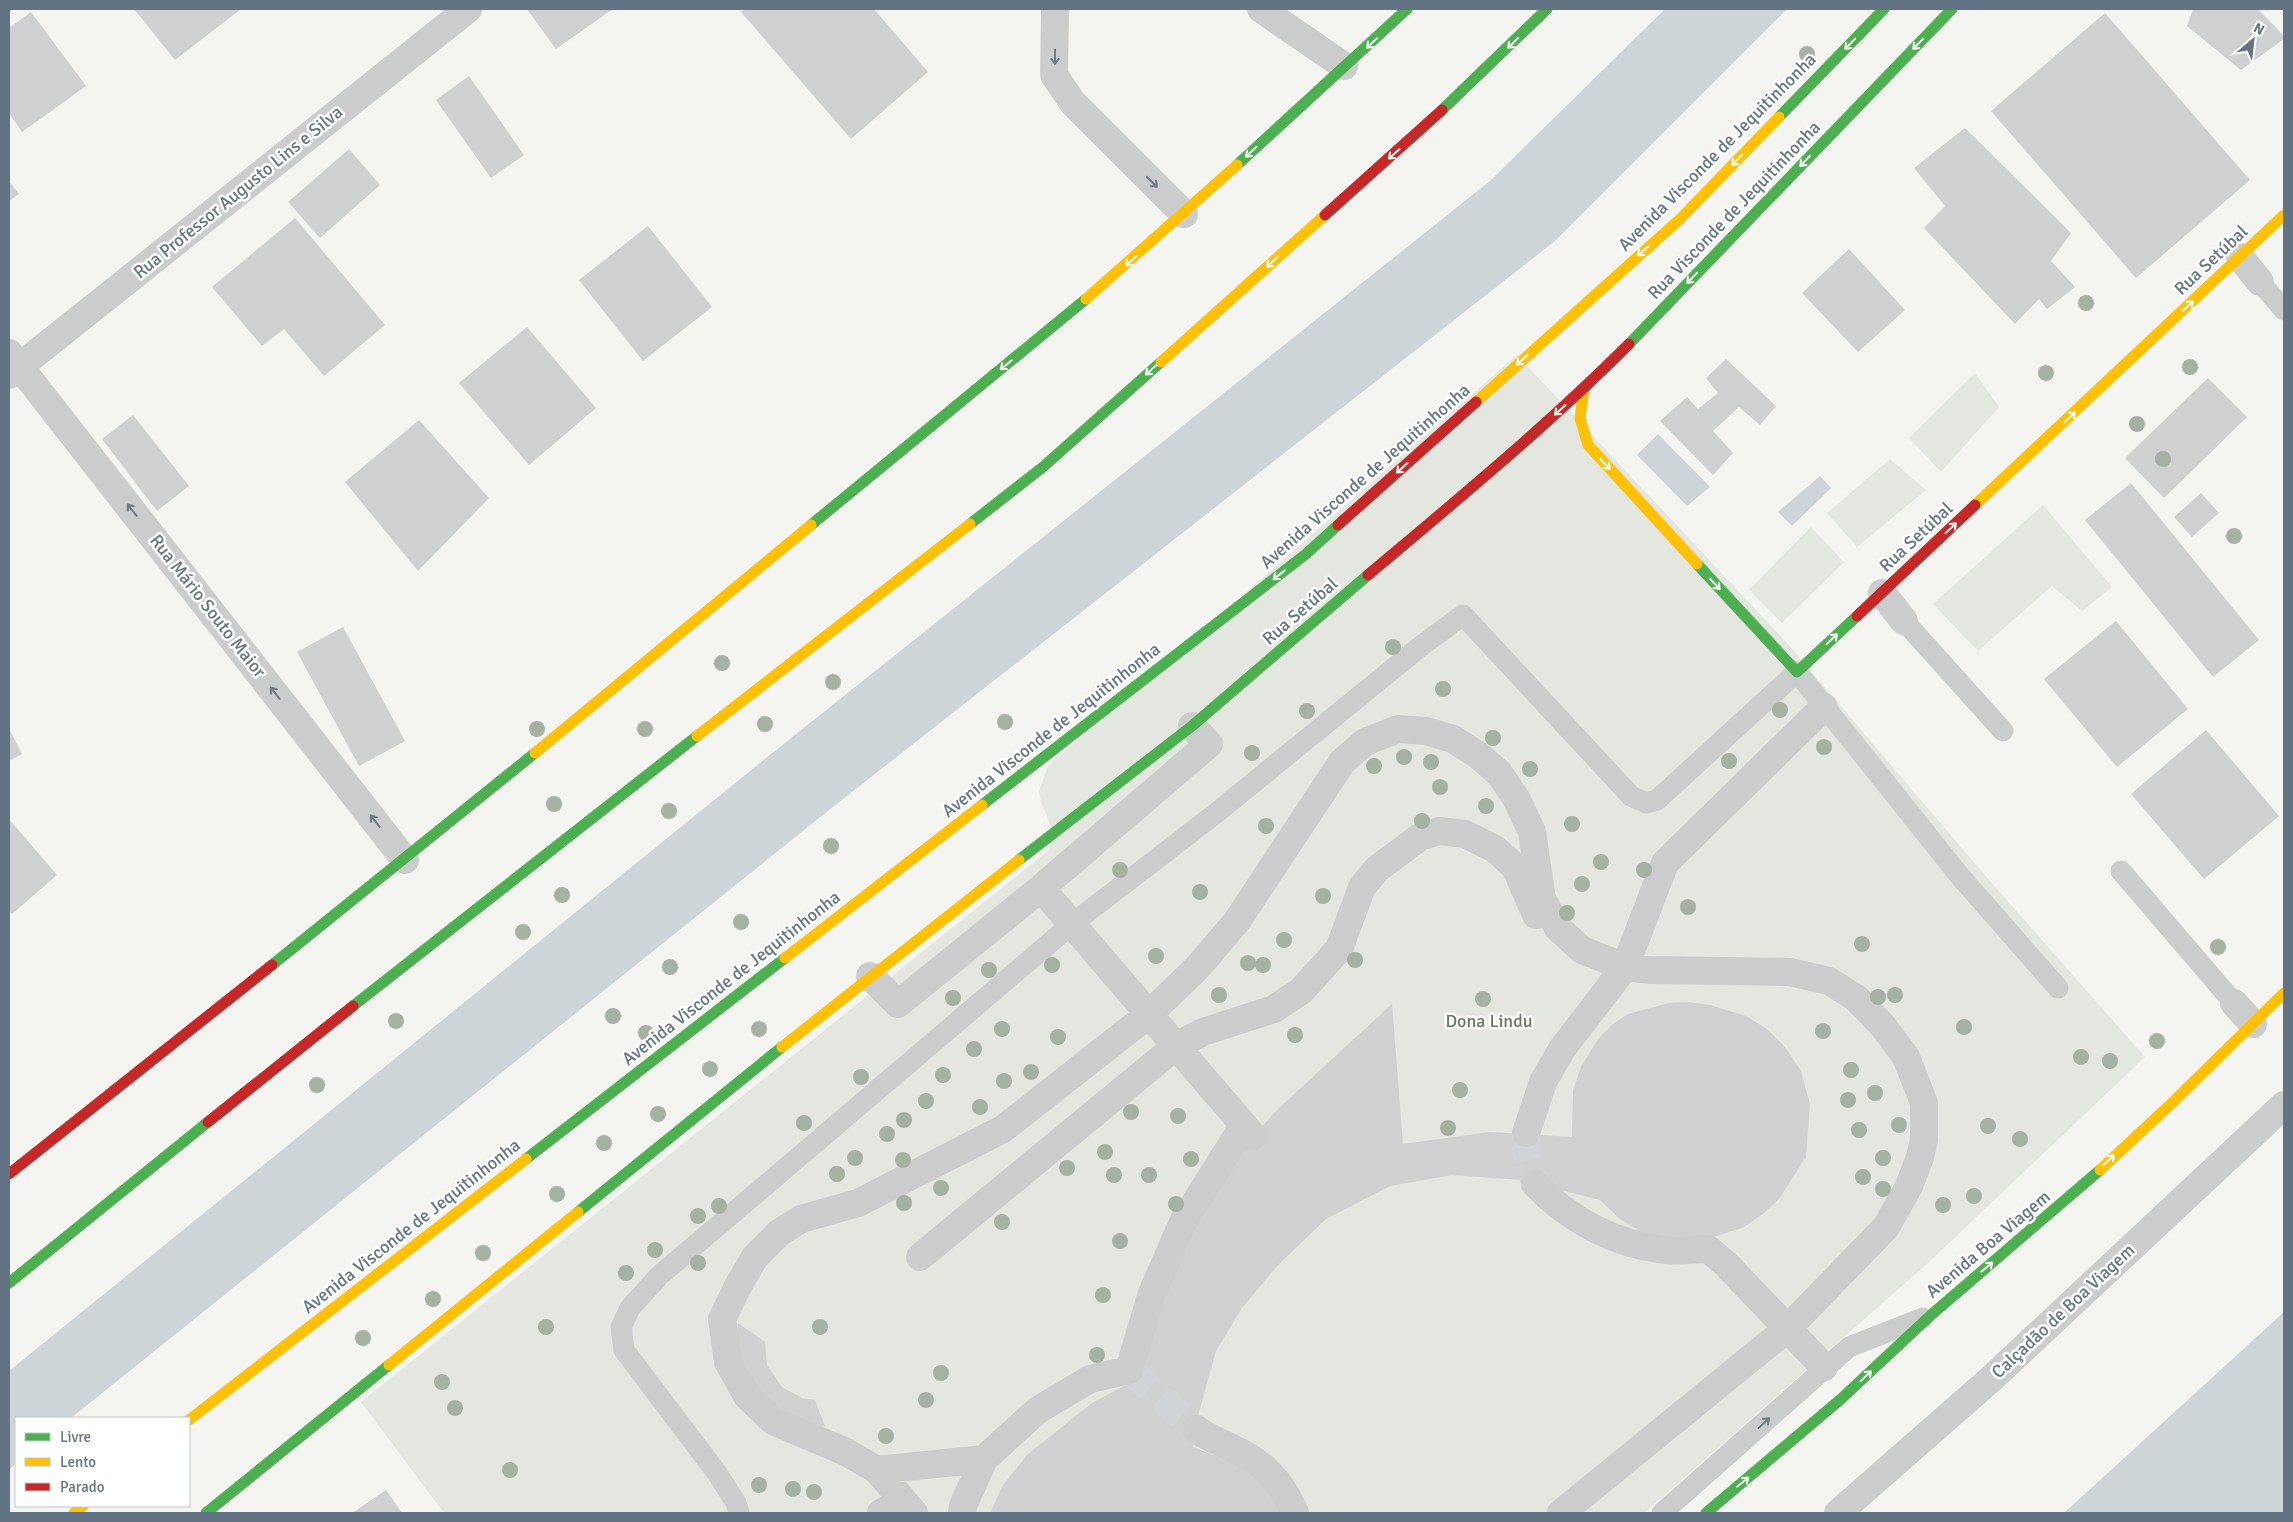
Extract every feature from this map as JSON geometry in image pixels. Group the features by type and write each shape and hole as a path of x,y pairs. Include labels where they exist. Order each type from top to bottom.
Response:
{"street":[{"name":"Rua Professor Augusto Lins e Silva","path":"12,365 468,9"},
{"path":"1055,9 1054,75 1073,103 1184,214"},
{"path":"1261,9 1344,66"},
{"path":"9,1174 405,860 1100,287 1184,214 1407,9"},
{"path":"9,1283 403,965 1043,467 1473,83 1547,9"},
{"name":"Avenida Visconde de Jequitinhonha","path":"190,1419 1306,554 1680,219 1884,9"},
{"name":"Rua Visconde de Jequitinhonha","path":"1537,431 1584,389 1952,9"},
{"name":"Rua Setúbal","path":"1797,672 2284,215"},
{"path":"2240,257 2260,282"},
{"name":"Rua Mário Souto Maior","path":"12,365 53,407 405,860"},
{"path":"1584,389 1580,406 1581,432 1588,445 1797,672"},
{"path":"1537,431 1551,432"},
{"name":"Rua Setúbal","path":"870,976 1192,726 1537,431"},
{"path":"1574,438 1588,445"},
{"path":"1882,593 1904,621"},
{"path":"1526,1133 1543,1082 1562,1049 1622,972 1664,864 1824,707"},
{"path":"206,1513 870,976 898,1004 1041,888 1209,744 1192,726"},
{"path":"899,1509 878,1470 846,1452 775,1422 748,1396 728,1362 722,1319 755,1257 779,1233 801,1219 858,1203 1003,1130 1148,1015 1197,968 1237,921 1342,762 1365,742 1398,729 1426,731 1453,739 1478,754 1499,773 1516,798 1532,832 1542,899 1558,928 1582,950 1622,972"},
{"path":"920,1257 1176,1046 1203,1032 1274,1009 1301,991 1340,949 1362,887 1372,875 1420,837 1439,831 1464,834 1495,849 1515,867 1534,912 1554,939 1574,956 1622,972 1651,970 1790,972 1830,981 1856,998 1883,1026 1906,1057 1924,1103 1924,1140 1909,1186 1886,1227 1788,1328 1561,1513"},
{"path":"962,1513 963,1506 984,1459 1038,1410 1090,1379 1129,1370 1152,1293 1184,1222 1248,1131 1041,888"},
{"name":"Avenida Boa Viagem","path":"1706,1513 1842,1398 1932,1315 2071,1196 2173,1102 2284,993"},
{"path":"2234,1003 2253,1024"},
{"name":"Calçadão de Boa Viagem","path":"1838,1513 1991,1379 2284,1105"},
{"path":"1535,1184 1552,1202 1582,1223 1616,1238 1667,1251 1708,1249 1725,1263 1824,1367"},
{"path":"1196,1429 1204,1436 1245,1453 1267,1469 1286,1491 1295,1513"},
{"path":"878,1470 984,1459"}],"lane":[{"path":"2260,282 2284,310"},
{"path":"739,1513 736,1503 717,1473 624,1350 621,1327 630,1308 659,1276 1072,924 1216,814 1421,646 1462,615 1630,796 1646,803 1657,800 1797,672 1959,875 2058,988"},
{"path":"1904,621 2003,731"},
{"path":"2121,872 2234,1003"},
{"path":"1662,1513 1738,1447 1824,1367 1849,1347 1932,1315"}],"green space":[{"name":"Dona Lindu","path":"1517,355 1787,643 1989,880 2145,1057 1928,1263 1644,1513 444,1513 361,1402 1048,851 1052,833 1039,791 1048,766"},
{"path":"1975,373 1999,407 1941,472 1909,438"},
{"path":"1890,459 1926,490 1857,547 1827,513"},
{"path":"2043,505 2112,587 2082,611 2052,586 1978,651 1933,604"},
{"path":"1811,527 1844,562 1782,623 1749,590"}],"shaded area":[{"path":"1665,9 1787,9 1555,241 829,810 72,1417 15,1417 15,1464 9,1470 9,1371 776,750 1490,181"},
{"path":"1658,434 1710,487 1687,506 1637,455"},
{"path":"1820,476 1831,488 1792,526 1778,512"},
{"path":"2284,1312 2284,1513 2064,1513"}],"building":[{"path":"134,9 241,9 175,60"},
{"path":"527,9 613,9 556,49"},
{"path":"745,9 874,9 928,72 851,139 741,12"},
{"path":"2193,9 2258,9 2284,36 2284,39 2241,70 2187,26"},
{"path":"31,12 86,86 22,132 9,113 9,28"},
{"path":"2105,13 2250,180 2136,278 1991,111"},
{"path":"469,76 524,155 491,178 436,100"},
{"path":"1965,128 2071,233 2051,261 2075,287 2047,309 2039,299 2015,324 1924,228 1945,206 1914,168"},
{"path":"349,149 380,185 320,238 288,202"},
{"path":"9,181 19,194 9,201"},
{"path":"295,218 385,325 324,376 284,329 262,346 212,287"},
{"path":"648,226 712,307 643,361 579,280"},
{"path":"1849,249 1905,310 1858,352 1802,293"},
{"path":"527,327 596,408 529,465 459,383"},
{"path":"1726,359 1776,406 1760,425 1739,407 1713,431 1733,453 1713,475 1660,421 1687,397 1698,409 1718,393 1706,378"},
{"path":"2208,378 2247,417 2164,498 2125,458"},
{"path":"133,415 189,486 157,511 102,439"},
{"path":"419,420 489,498 418,571 345,482"},
{"path":"2131,483 2259,640 2213,677 2085,520"},
{"path":"2201,493 2219,513 2192,537 2174,517"},
{"path":"2116,621 2188,709 2117,767 2044,679"},
{"path":"343,627 405,741 359,766 297,652"},
{"path":"9,729 22,754 9,761"},
{"path":"2206,730 2279,816 2204,879 2131,794"},
{"path":"9,819 57,875 12,914 9,911"},
{"path":"1687,1002 1710,1005 1746,1016 1767,1029 1785,1047 1801,1071 1810,1104 1806,1157 1779,1199 1764,1213 1744,1227 1705,1240 1660,1238 1640,1231 1620,1219 1600,1200 1521,1180 1452,1175 1390,1186 1326,1219 1277,1266 1242,1308 1216,1351 1198,1416 1193,1447 1244,1467 1276,1499 1282,1513 990,1513 1003,1485 1027,1455 1092,1403 1139,1378 1152,1322 1183,1246 1253,1136 1278,1109 1392,1004 1403,1144 1490,1132 1572,1137 1573,1091 1581,1067 1598,1039 1613,1024 1628,1014 1669,1003"},
{"path":"738,1323 765,1342 767,1365 782,1387 802,1398 815,1400 825,1426 809,1428 791,1423 741,1379 737,1336"},
{"path":"386,1490 402,1513 352,1513"}],"tunnel":[{"path":"1526,1133 1526,1150 1535,1184"},
{"path":"1129,1370 1196,1429"}],"traffic: fast":[{"path":"1237,165 1407,9"},
{"path":"1442,110 1547,9"},
{"path":"1779,117 1884,9"},
{"path":"1629,344 1952,9"},
{"path":"811,525 1086,299"},
{"path":"970,524 1043,467 1161,362"},
{"path":"982,805 1306,554 1338,525"},
{"path":"1697,564 1797,672 1857,616"},
{"path":"1019,860 1192,726 1368,575"},
{"path":"353,1006 697,736"},
{"path":"272,965 535,753"},
{"path":"526,1159 785,958"},
{"path":"578,1212 782,1047"},
{"path":"9,1283 208,1122"},
{"path":"1706,1513 1841,1399 1931,1315 2100,1170"},
{"path":"206,1513 389,1365"}],"traffic: slow":[{"path":"1476,402 1680,219 1779,117"},
{"path":"1086,299 1237,165"},
{"path":"1161,362 1325,215"},
{"path":"1975,505 2284,215"},
{"path":"1584,389 1580,418 1588,445 1697,564"},
{"path":"697,736 970,524"},
{"path":"535,753 811,525"},
{"path":"785,958 982,805"},
{"path":"782,1047 1019,860"},
{"path":"2100,1170 2173,1102 2284,993"},
{"path":"190,1419 526,1159"},
{"path":"389,1365 578,1212"},
{"path":"74,1513 82,1507"}],"traffic: jam":[{"path":"1325,215 1442,110"},
{"path":"1368,575 1534,433 1629,344"},
{"path":"1338,525 1476,402"},
{"path":"1857,616 1975,505"},
{"path":"9,1174 272,965"},
{"path":"208,1122 353,1006"}]}
